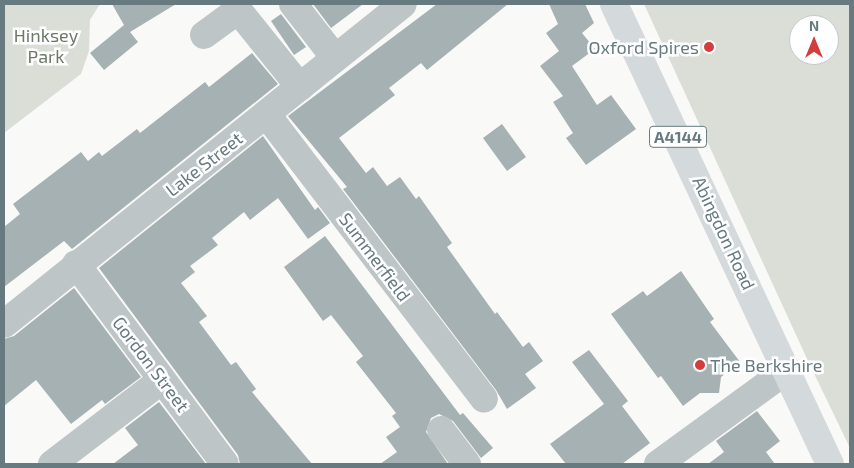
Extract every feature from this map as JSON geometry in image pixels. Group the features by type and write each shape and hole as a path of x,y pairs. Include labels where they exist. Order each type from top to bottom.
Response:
{"main road":[{"name":"Abingdon Road","path":"614,4 830,464"}],"street":[{"path":"292,4 336,58"},
{"name":"Lake Street","path":"4,324 76,264 267,115 336,58 374,12 404,4"},
{"path":"204,35 235,7 300,87"},
{"name":"Summerfield","path":"267,115 484,400"},
{"name":"Gordon Street","path":"76,264 225,464"},
{"path":"658,464 787,370"},
{"path":"52,464 162,380"},
{"path":"441,430 467,464"}],"green space":[{"name":"Hinksey Park","path":"4,4 100,4 90,20 89,51 81,74 4,133"},
{"path":"644,4 850,4 850,448 808,361"}],"building":[{"path":"112,4 176,4 130,32 138,42 104,70 90,53 124,25"},
{"path":"313,4 363,4 331,28"},
{"path":"437,4 508,4 427,70 421,63 389,88 395,95 339,138 366,173 373,167 387,186 400,177 416,199 419,196 452,243 447,247 495,314 497,312 523,347 529,342 543,361 525,374 536,388 507,409 496,390 343,189 347,187 288,116"},
{"path":"549,4 585,4 594,23 582,33 595,49 572,66 597,105 611,95 636,129 586,165 566,138 573,133 553,102 563,96 540,66 559,51 546,33 558,24"},
{"path":"281,14 306,47 294,55 271,21"},
{"path":"252,53 278,84 72,249 64,241 4,287 4,227 20,214 13,204 81,152 88,161 99,152 102,156 137,129 140,133 205,82 209,87"},
{"path":"502,124 526,157 507,171 483,138"},
{"path":"263,136 315,210 318,207 330,223 308,239 278,198 250,220 244,212 212,238 218,245 190,266 195,272 181,283 207,316 199,322 231,365 236,362 256,389 252,392 312,464 240,464 238,455 99,268"},
{"path":"325,236 460,415 463,413 493,448 481,458 453,421 439,414 431,418 426,432 448,464 380,464 397,452 386,437 400,427 392,416 396,413 356,362 363,356 331,315 323,321 284,267"},
{"path":"681,271 714,319 710,322 740,362 721,377 719,393 700,393 683,406 661,376 658,378 611,314 643,291 647,296"},
{"path":"74,288 141,377 105,404 102,400 71,424 36,380 4,406 4,339 14,336"},
{"path":"589,350 628,401 622,406 650,443 622,464 566,464 550,444 604,404 572,362"},
{"path":"159,402 206,464 113,464 138,445 125,428"},
{"path":"757,411 780,441 766,452 775,464 708,464 724,452 716,441"}],"place":[{"name":"Oxford Spires","path":"709,47"},
{"name":"The Berkshire","path":"700,365"}]}
